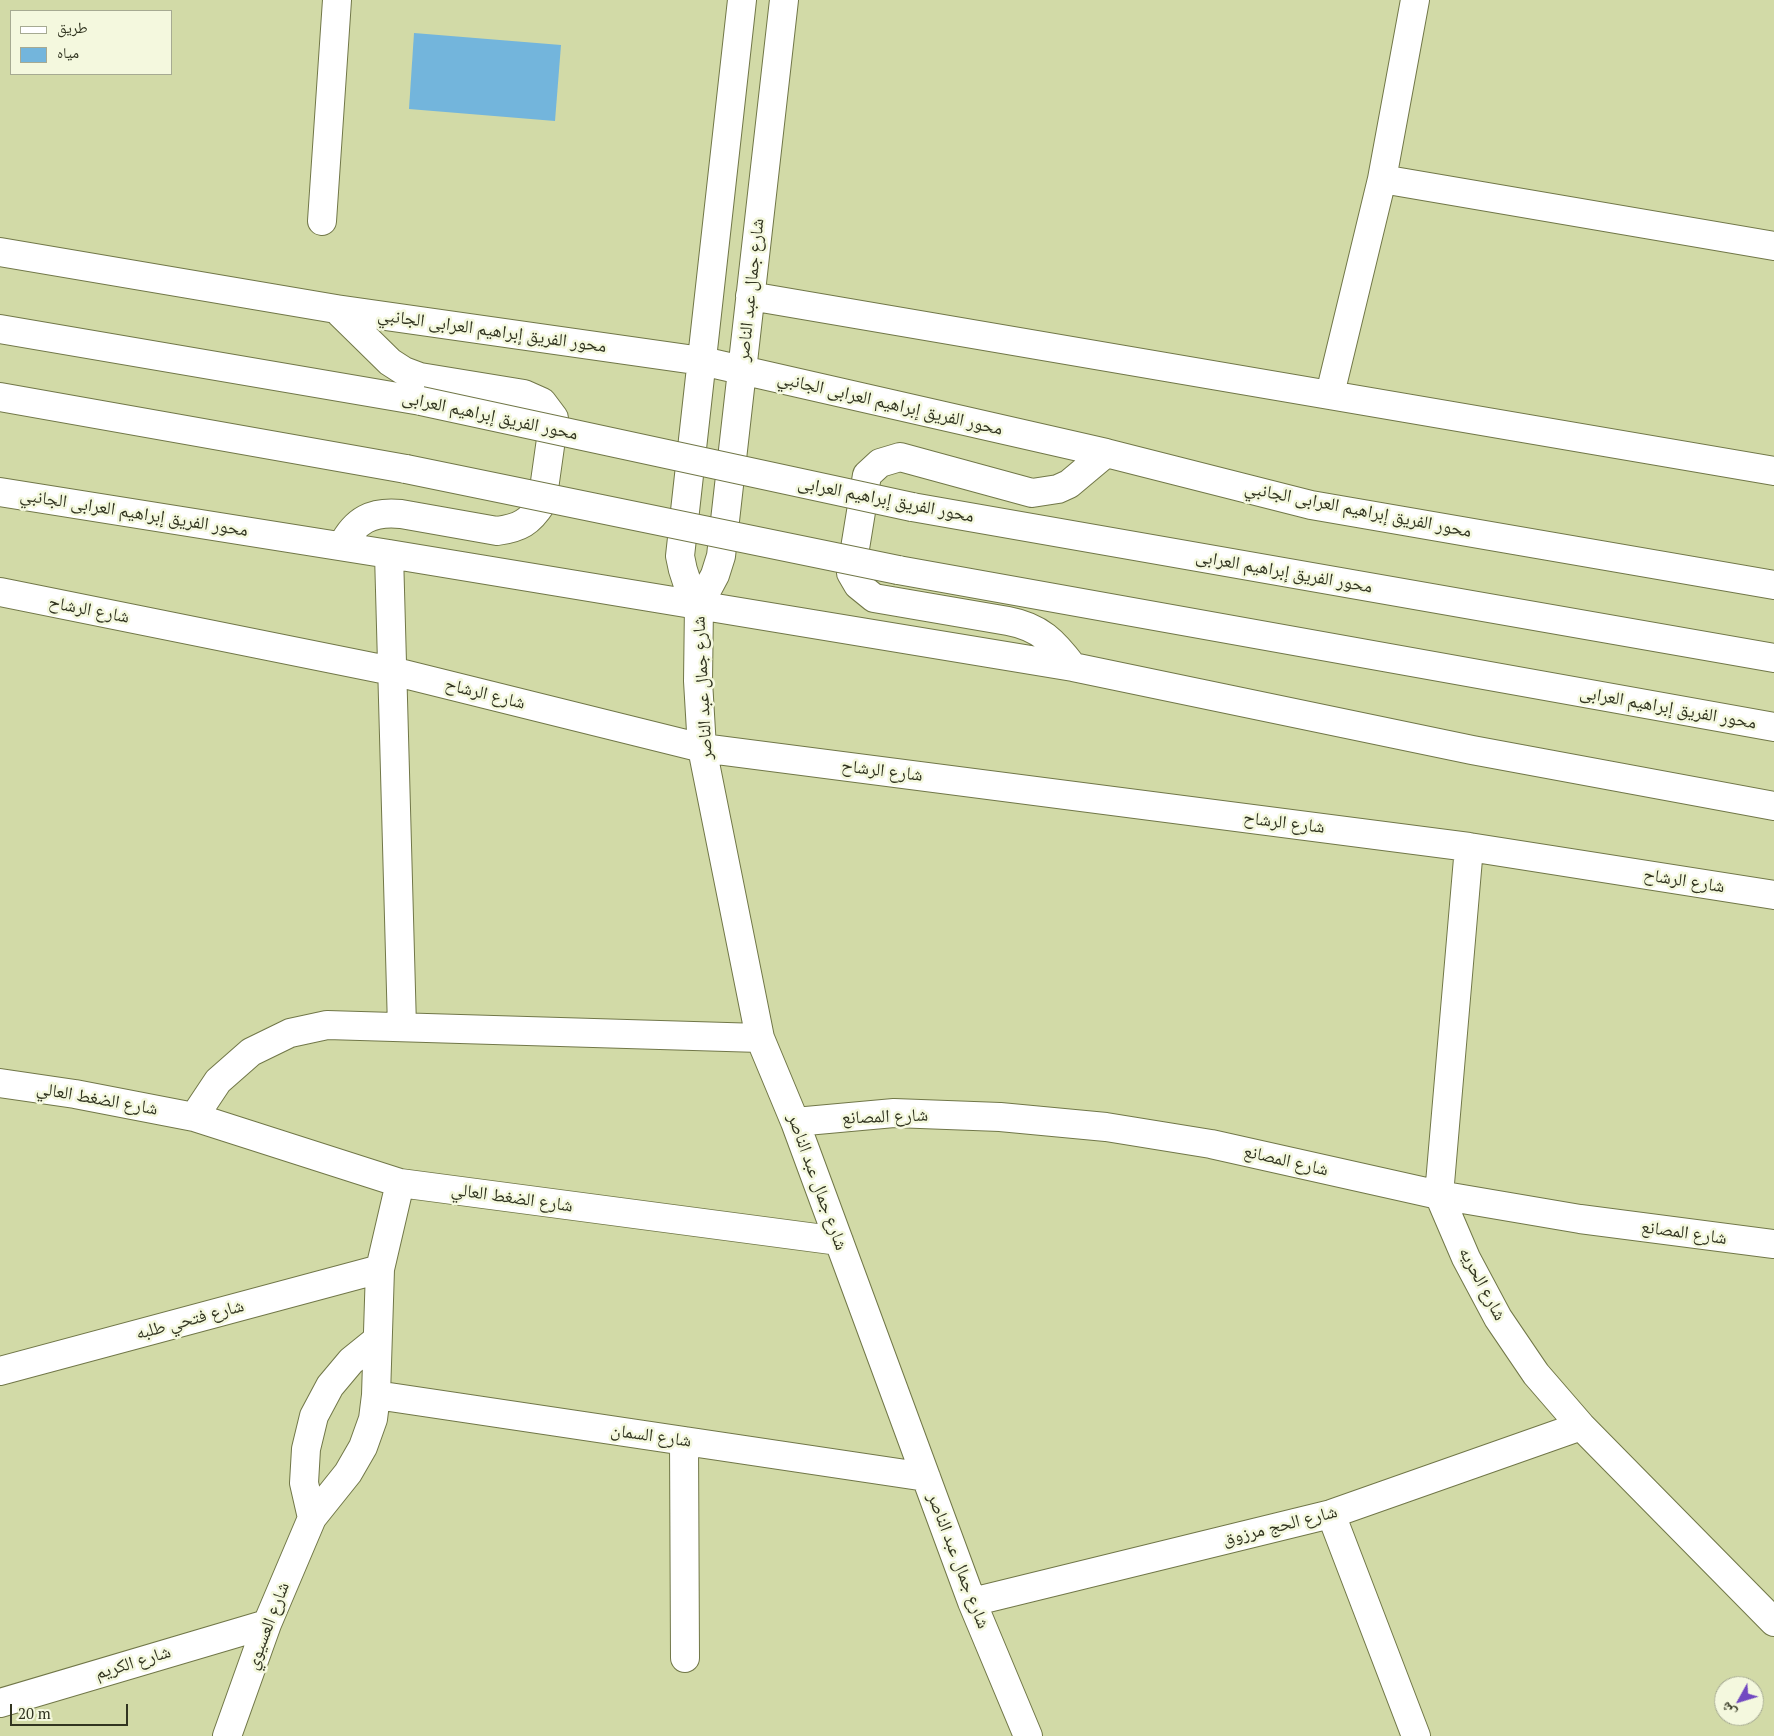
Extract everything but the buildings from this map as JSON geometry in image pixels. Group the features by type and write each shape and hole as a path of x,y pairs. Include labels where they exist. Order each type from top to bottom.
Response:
{"street":[{"path":"322,221 337,0"},
{"name":"شارع جمال عبد الناصر","path":"699,605 683,576 680,556 742,0"},
{"name":"شارع جمال عبد الناصر","path":"784,0 721,556 715,575 699,605 698,681 702,748 760,1038 795,1122 972,1602 1028,1736"},
{"path":"1330,394 1382,179 1415,0"},
{"path":"1382,179 1774,246"},
{"name":"محور الفريق إبراهيم العرابى الجانبي","path":"0,252 336,309 702,362 1106,453 1311,505 1774,585"},
{"path":"750,296 1774,471"},
{"path":"336,309 377,351 404,371 420,377 524,394 542,402 554,418 542,503 535,514 525,523 512,529 497,531 401,514 378,514 356,525 342,546"},
{"name":"محور الفريق إبراهيم العرابى","path":"0,330 421,401 912,507 1774,658"},
{"name":"محور الفريق إبراهيم العرابى","path":"0,398 406,469 898,570 1774,727"},
{"path":"1073,667 1053,643 1034,628 1021,623 874,598 858,585 850,574 867,475 880,463 900,457 1032,493 1058,489 1069,484 1106,453"},
{"name":"محور الفريق إبراهيم العرابى الجانبي","path":"0,492 342,546 1073,667 1472,750 1774,806"},
{"path":"389,554 402,1027"},
{"name":"شارع الرشاح","path":"0,592 392,671 702,748 1469,847 1774,895"},
{"name":"شارع الحريه","path":"1469,847 1439,1195 1466,1258 1498,1318 1536,1374 1581,1426 1774,1622"},
{"path":"194,1117 218,1081 251,1052 290,1033 327,1025 760,1038"},
{"name":"شارع الضغط العالي","path":"0,1083 75,1094 194,1117 400,1184 839,1241"},
{"name":"شارع المصانع","path":"795,1122 894,1113 1000,1117 1106,1127 1211,1144 1439,1195 1580,1219 1774,1244"},
{"name":"شارع العسيوي","path":"227,1736 267,1624 312,1518 348,1473 363,1447 373,1419 376,1395 380,1269 400,1184"},
{"name":"شارع فتحي طلبه","path":"0,1370 380,1269"},
{"path":"312,1518 304,1483 306,1449 314,1416 330,1386 351,1360 377,1340"},
{"name":"شارع السمان","path":"376,1395 926,1477"},
{"name":"شارع الحج مرزوق","path":"972,1602 1331,1514 1581,1426"},
{"path":"684,1441 685,1658"},
{"path":"1331,1514 1416,1736"},
{"name":"شارع الكريم","path":"0,1703 267,1624"}],"water":[{"path":"414,33 561,45 555,121 409,109"}]}
